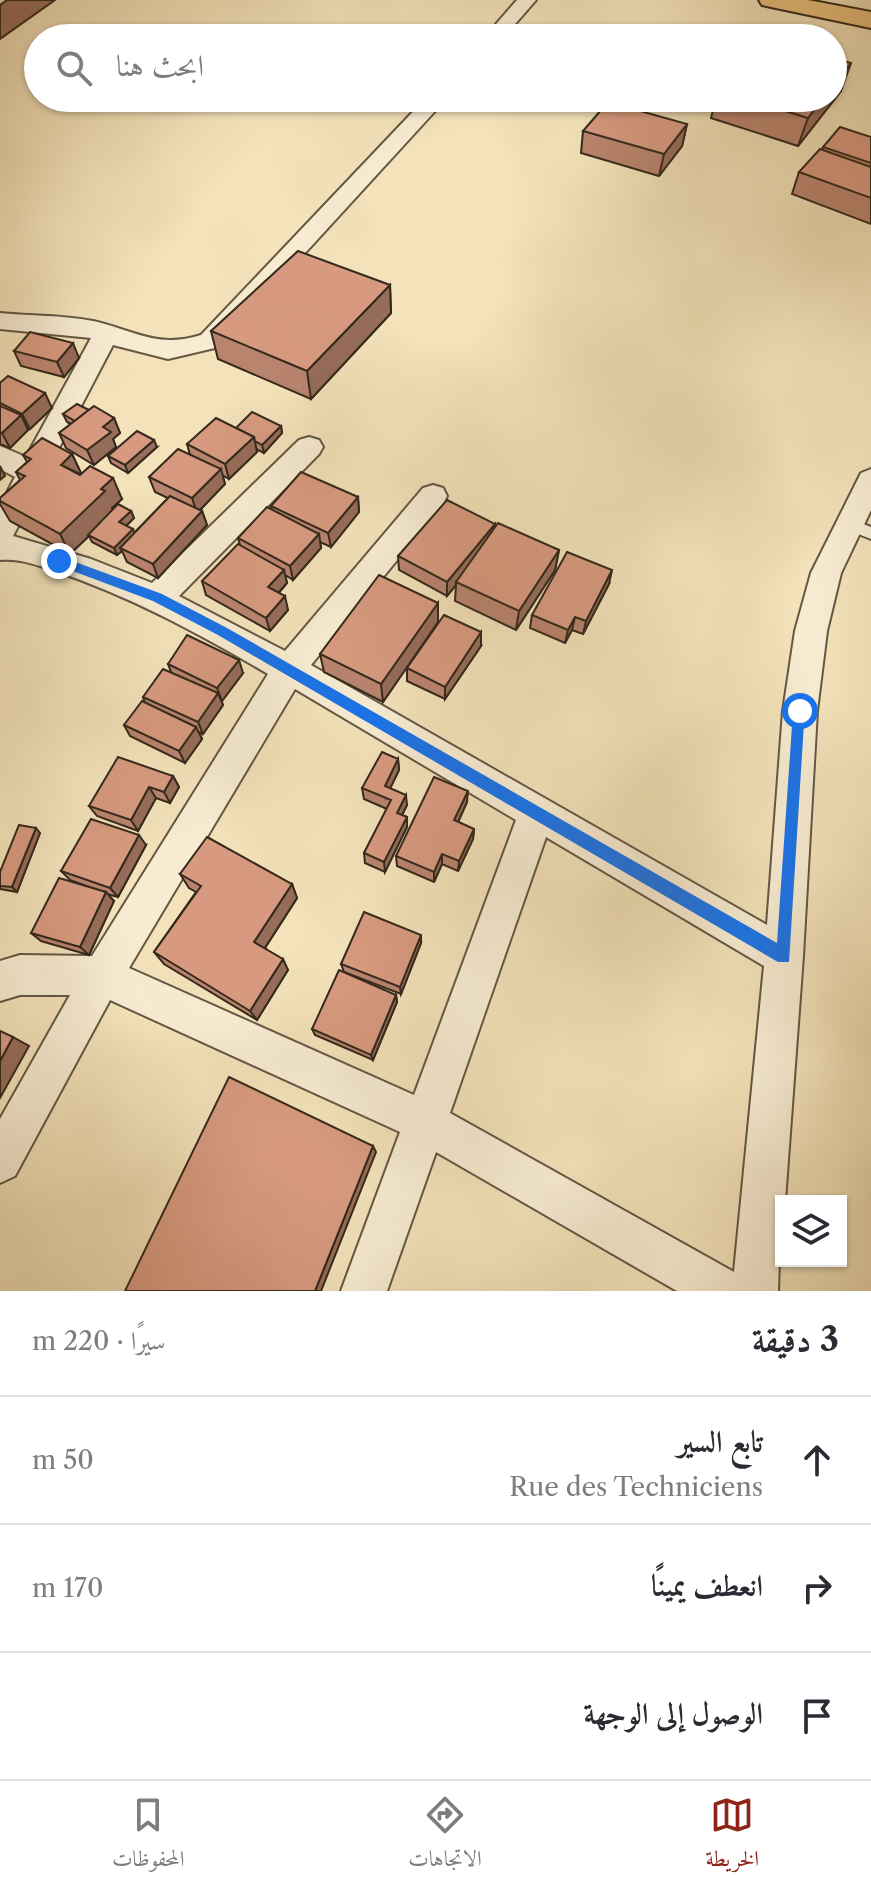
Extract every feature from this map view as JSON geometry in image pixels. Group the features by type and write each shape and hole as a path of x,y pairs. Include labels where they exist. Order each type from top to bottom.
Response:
{"highway":[{"path":"771,0 871,20"}],"street":[{"path":"506,24 527,0"},
{"path":"0,321 90,329 156,351 181,352 210,341 424,112"},
{"path":"0,533 106,333"},
{"path":"158,597 309,447"},
{"path":"0,456 33,474"},
{"path":"755,1291 784,956 800,711 809,645 826,573 859,529 871,480"},
{"path":"0,1161 102,976 289,669 433,496"},
{"path":"0,548 18,549 59,561 158,597 289,669 784,956"},
{"path":"364,1291 537,812"},
{"path":"0,981 20,975 102,976 423,1121 722,1291"}],"building":[{"path":"599,112 644,112 687,124 664,154 583,131"},
{"path":"788,112 812,112 808,118"},
{"path":"840,127 871,137 871,163 823,147"},
{"path":"820,149 871,167 871,198 799,172"},
{"path":"298,251 390,285 307,371 211,331"},
{"path":"30,332 73,343 57,362 14,351"},
{"path":"8,376 45,393 22,414 0,403 0,382"},
{"path":"77,404 89,410 75,421 63,414"},
{"path":"0,406 21,415 2,433 0,432"},
{"path":"94,406 114,418 103,427 111,432 87,450 59,433"},
{"path":"252,412 281,426 262,445 236,428"},
{"path":"216,418 254,437 225,464 187,444"},
{"path":"137,431 154,440 125,465 108,456"},
{"path":"42,438 72,454 61,465 80,475 90,466 113,478 101,489 105,491 60,534 0,501 25,476 16,472 31,459 23,455"},
{"path":"178,449 221,469 192,498 149,477"},
{"path":"301,472 358,497 328,533 271,506"},
{"path":"170,496 202,511 153,564 120,548"},
{"path":"447,500 495,524 447,582 398,556"},
{"path":"118,504 131,511 119,522 133,529 114,548 88,535"},
{"path":"267,507 319,534 290,566 238,538"},
{"path":"498,523 559,550 519,611 456,582"},
{"path":"238,544 284,570 268,587 285,596 266,618 202,581"},
{"path":"567,552 612,570 586,621 575,617 568,630 532,615"},
{"path":"379,575 438,603 381,684 320,654"},
{"path":"444,615 481,632 445,687 407,668"},
{"path":"187,635 239,660 217,688 168,664"},
{"path":"163,669 218,693 198,722 143,697"},
{"path":"142,701 196,727 179,751 124,725"},
{"path":"382,752 398,759 385,786 406,795 397,813 407,817 384,862 364,853 391,800 362,788"},
{"path":"118,757 173,776 164,792 149,787 131,820 89,806"},
{"path":"434,777 468,791 454,820 474,829 459,861 442,854 434,872 396,856"},
{"path":"91,819 139,835 110,888 61,871"},
{"path":"19,825 36,828 12,887 0,886 0,872"},
{"path":"207,837 292,884 254,942 283,959 250,1011 154,952 201,886 180,874"},
{"path":"59,878 106,892 80,947 31,933"},
{"path":"364,912 421,935 400,987 341,964"},
{"path":"339,970 396,995 371,1055 312,1029"},
{"path":"0,1031 13,1037 0,1061"},
{"path":"229,1077 373,1146 315,1291 125,1291"}],"route":[{"path":"59,561 158,597 784,956 800,711"}]}
